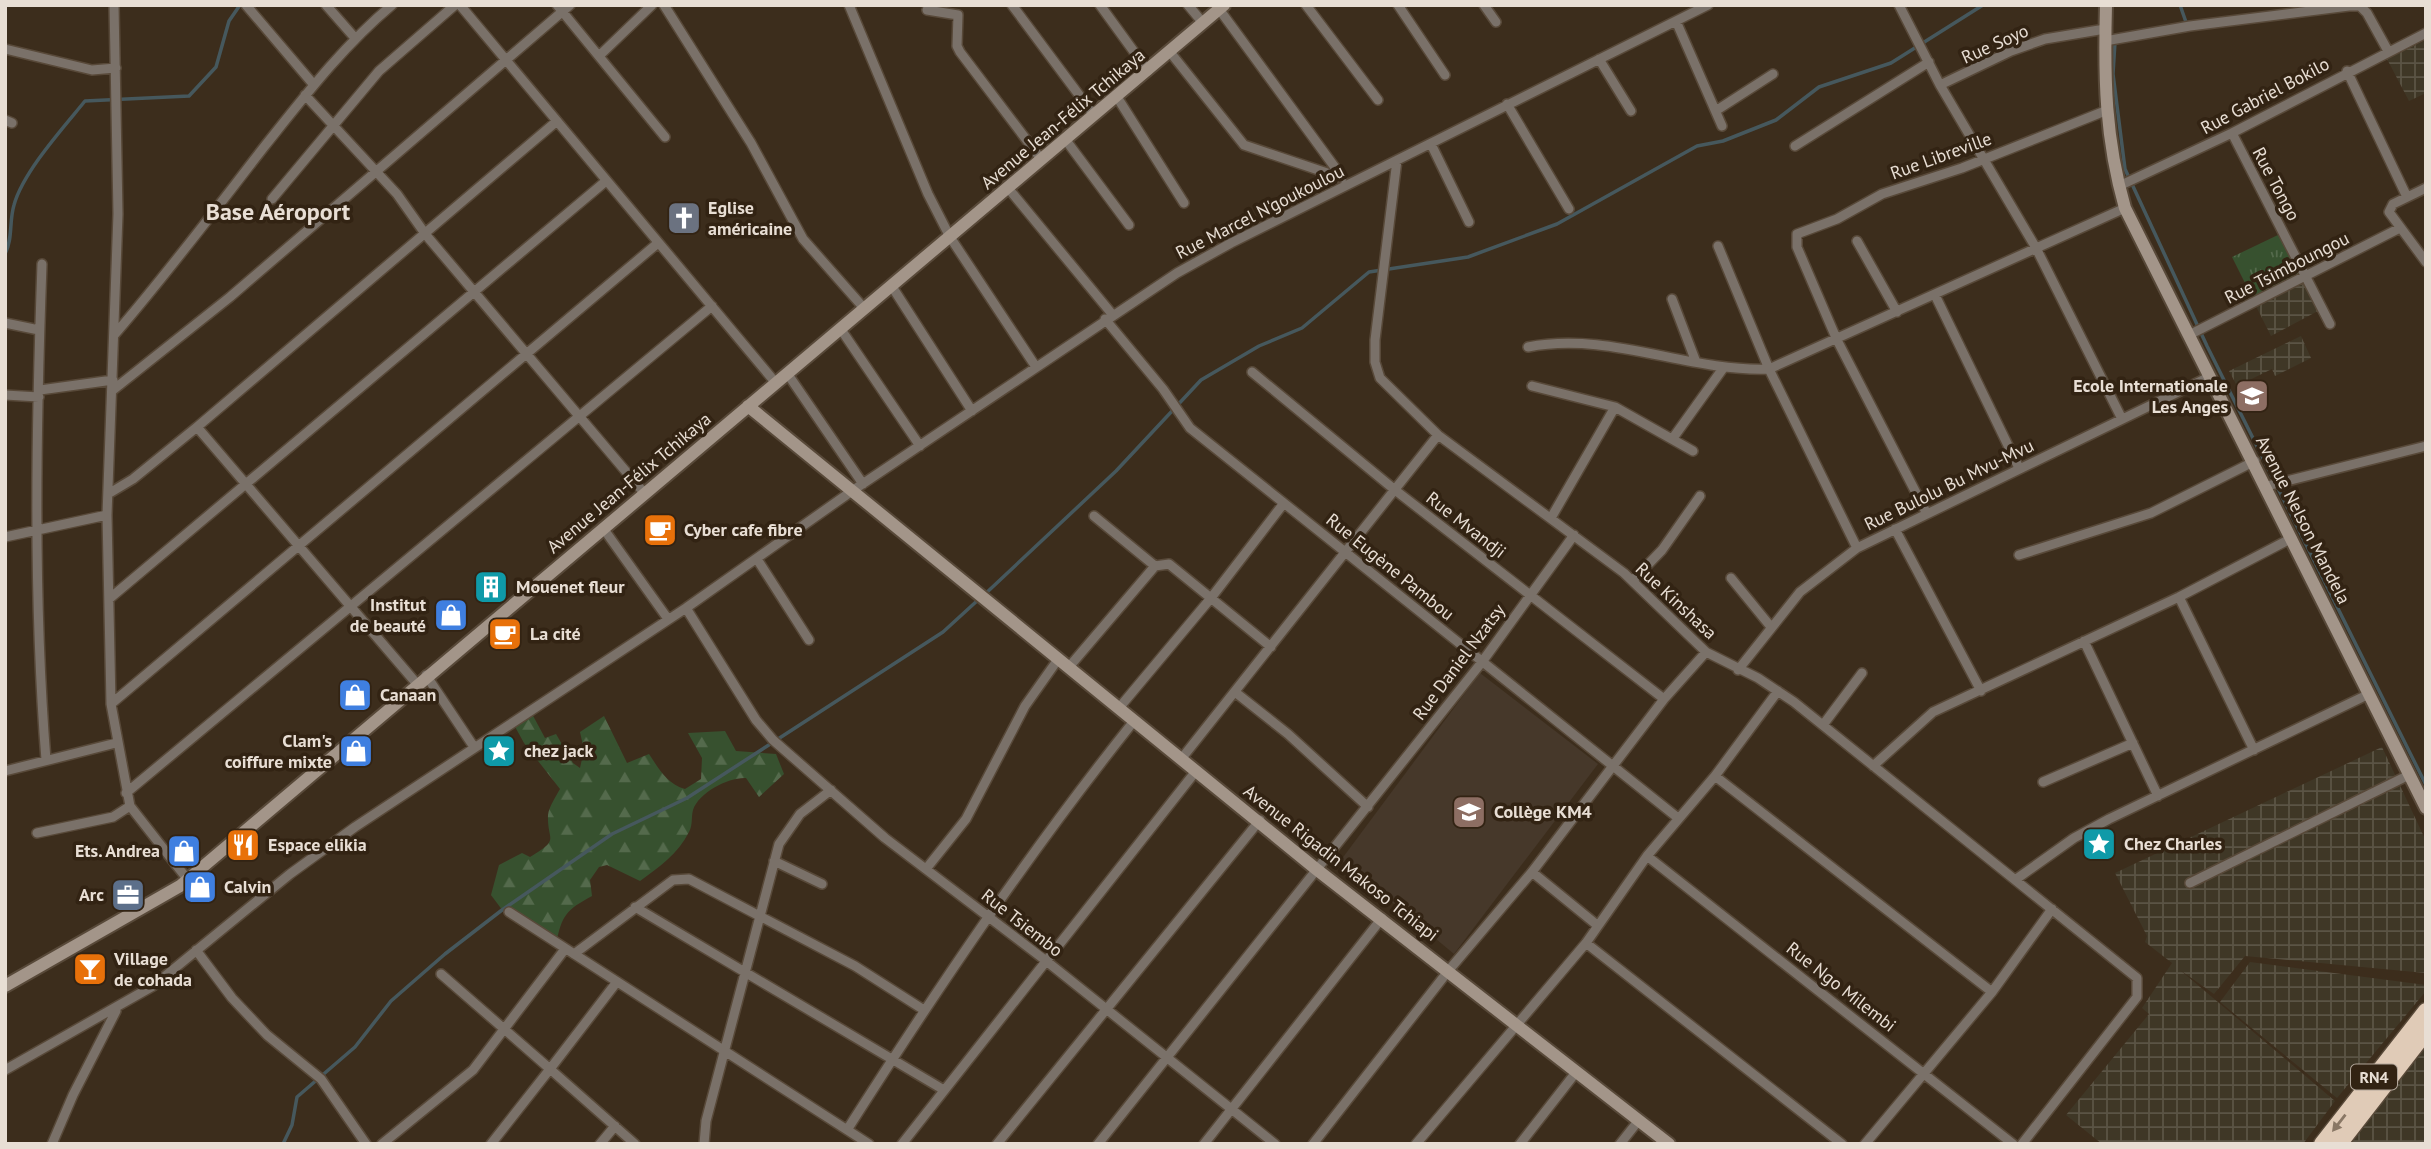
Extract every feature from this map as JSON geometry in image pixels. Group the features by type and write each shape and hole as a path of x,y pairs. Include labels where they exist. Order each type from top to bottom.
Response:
{"highway":[{"name":"RN4","path":"2322,1144 2426,1011"},
{"name":"RN4","path":"2339,1144 2426,1031"}],"street":[{"path":"114,5 114,334 107,515 111,704 116,743 130,806 188,880"},
{"path":"246,5 314,85"},
{"path":"326,5 355,38"},
{"path":"114,334 160,281 305,95 355,38 392,5"},
{"path":"272,199 379,71 458,5 508,61 775,383"},
{"path":"600,55 652,5"},
{"path":"664,5 751,143 803,239 863,307"},
{"path":"849,5 928,194 950,237 1036,367"},
{"path":"1012,5 1094,116"},
{"path":"1100,5 1148,71"},
{"path":"1188,5 1203,23"},
{"path":"1306,5 1378,100"},
{"path":"1398,5 1445,75"},
{"path":"1484,5 1496,22"},
{"name":"Rue Marcel N'goukoulou","path":"5,1070 117,1009 153,986 325,848 686,608 1108,317 1220,249 1345,181 1431,144 1708,5"},
{"path":"1899,5 1940,85 2036,248 2122,419"},
{"name":"Avenue Nelson Mandela","path":"2106,5 2105,111 2125,208 2255,461 2367,695 2426,808"},
{"name":"Rue Soyo","path":"1940,85 2011,51 2045,39 2105,35 2360,6 2367,13 2388,51"},
{"path":"1221,7 1345,181"},
{"name":"Avenue Jean-Félix Tchikaya","path":"5,986 144,909 188,880 1221,7"},
{"path":"5,395 40,394 113,385 166,350 508,61 563,8 665,137"},
{"path":"927,10 958,15 957,41 960,52 1041,159"},
{"path":"1676,20 1723,125"},
{"name":"Rue Gabriel Bokilo","path":"2119,186 2232,133 2347,71 2426,33"},
{"path":"5,49 92,70 116,68"},
{"path":"1170,52 1244,145 1345,181"},
{"path":"1599,59 1631,111"},
{"path":"1795,146 1929,62"},
{"path":"2347,71 2407,197"},
{"path":"1717,110 1773,74"},
{"path":"305,95 377,172 578,417 645,494"},
{"path":"1117,97 1184,203"},
{"path":"1507,104 1569,209"},
{"name":"Rue Libreville","path":"1837,340 1795,240 1797,234 1837,219 1882,194 1984,159 2105,111"},
{"path":"108,494 133,479 197,427 358,287 426,234 557,121"},
{"name":"Rue Tongo","path":"2232,133 2330,324"},
{"path":"1065,139 1129,225"},
{"path":"1431,144 1469,222"},
{"name":"Rue Kinshasa","path":"1397,160 1375,362 1387,388 1438,435 1633,580 1706,652 1777,691 1823,725 2137,978 2139,988 2129,1007 2022,1144"},
{"path":"109,599 606,181"},
{"name":"Rue Eugène Pambou","path":"1008,188 1190,428 1347,550 1613,769 1678,818"},
{"path":"2426,188 2389,209 2398,229 2426,262"},
{"path":"1528,347 1576,342 1724,367 1769,369 2125,208"},
{"name":"Rue Tsimboungou","path":"2189,335 2398,229"},
{"path":"1857,241 1897,312"},
{"path":"111,704 658,243"},
{"path":"1718,246 1769,369 1857,548"},
{"path":"42,264 38,529 41,690 46,760"},
{"path":"891,285 972,411"},
{"path":"1935,295 2019,468"},
{"path":"1672,299 1696,362"},
{"path":"126,793 712,306"},
{"path":"5,323 40,330"},
{"path":"839,328 920,446"},
{"path":"1837,340 1927,514"},
{"path":"1673,438 1724,367"},
{"name":"Rue Mvandji","path":"1252,372 1395,490 1664,699"},
{"path":"787,373 858,487"},
{"name":"Rue Bulolu Bu Mvu-Mvu","path":"1738,670 1815,577 1857,548 2209,376"},
{"path":"1532,386 1615,407 1693,451"},
{"name":"Avenue Rigadin Makoso Tchiapi","path":"748,406 858,487 981,596 1260,820 1316,869 1577,1070 1668,1144"},
{"path":"1551,518 1615,407"},
{"path":"197,427 350,606 422,680 474,747"},
{"path":"1182,758 1438,435"},
{"path":"2267,486 2426,447"},
{"path":"2019,555 2151,513 2255,461"},
{"path":"1633,580 1662,550 1700,496"},
{"path":"1119,708 1211,598 1284,503"},
{"path":"5,537 107,515"},
{"path":"1094,516 1155,566"},
{"path":"603,528 668,620"},
{"path":"1895,529 1981,691"},
{"name":"Rue Daniel Nzatsy","path":"1098,1144 1482,662 1574,535"},
{"path":"1873,766 1924,718 2179,597 2292,538"},
{"path":"757,559 809,640"},
{"path":"926,869 966,819 1026,706 1155,566 1168,564 1270,647"},
{"path":"1731,579 1771,627"},
{"path":"2179,597 2254,750"},
{"name":"Rue Tsiembo","path":"686,608 756,720 773,740 926,869 1045,960 1275,1144"},
{"path":"2084,641 2158,796"},
{"path":"1313,1144 1449,971 1532,872 1664,699 1706,652"},
{"path":"1823,725 1862,673"},
{"path":"1416,1144 1586,943 1647,856 1715,776 1777,691"},
{"path":"1235,692 1277,725 1368,807"},
{"path":"2015,880 2074,838 2367,695"},
{"path":"847,1130 988,916 1057,818 1134,721"},
{"path":"5,771 116,743"},
{"path":"2043,782 2133,743"},
{"path":"902,1144 1196,771"},
{"path":"2190,883 2409,775"},
{"path":"1715,776 1992,992"},
{"path":"704,1144 706,1121 723,1051 774,861 787,830 800,814 831,790"},
{"path":"37,833 113,817 130,806"},
{"path":"997,1144 1260,820"},
{"name":"Rue Ngo Milembi","path":"1647,856 1925,1072 2013,1144"},
{"path":"774,861 822,884"},
{"path":"1532,872 1597,925"},
{"path":"382,1144 473,1070 503,1027 569,951 681,878 689,879 855,966 924,1010"},
{"path":"635,907 744,974 944,1090"},
{"path":"1865,1144 1992,992 2052,909"},
{"path":"509,912 869,1144"},
{"path":"1204,1144 1382,918"},
{"path":"1586,943 1842,1144"},
{"path":"196,950 232,998 267,1035 321,1079 366,1144"},
{"path":"441,974 635,1144"},
{"path":"491,1144 616,983"},
{"path":"52,1144 73,1095 117,1009"},
{"path":"1520,1144 1577,1070"},
{"path":"1620,1144 1639,1121"},
{"path":"600,1144 615,1126"}],"shaded area":[{"path":"2426,40 2426,93 2409,101 2387,59"},
{"path":"2304,282 2318,311 2271,336 2256,306"},
{"path":"2301,336 2311,358 2275,376 2272,369 2237,386 2229,371"},
{"name":"Collège KM4","path":"1480,673 1598,764 1454,954 1341,860"},
{"path":"2382,747 2426,841 2425,973 2245,956 2214,994 2180,970 2335,1101 2303,1144 2102,1144 2066,1115 2149,1014 2142,1008 2172,963 2145,942 2147,936 2115,873"},
{"path":"2250,962 2426,985 2426,991 2337,1098 2220,1002"},
{"path":"2426,1046 2426,1144 2348,1144"}],"green space":[{"path":"2280,234 2300,273 2296,279 2253,299 2232,257"},
{"path":"531,712 545,738 556,734 573,763 580,768 584,750 580,732 604,716 627,763 649,754 668,780 685,789 701,779 702,758 688,733 725,731 736,751 776,754 784,774 759,797 746,778 739,778 723,783 701,797 693,810 685,840 668,860 640,881 607,865 599,867 590,880 592,896 566,914 556,944 506,915 491,895 499,865 522,853 530,857 546,846 550,839 548,815 560,789 524,743 513,723"}],"waterway":[{"path":"5,254 19,192 45,151 85,101 189,96 216,67 229,21 240,5"},
{"path":"984,595 1116,471 1201,380 1259,346 1302,328 1369,272 1468,257 1557,224 1697,146 1723,141 1776,120 1819,87 1891,63 1983,5"},
{"path":"2180,5 2187,25"},
{"path":"2115,42 2113,74 2125,169 2207,346 2426,785"},
{"path":"283,1144 292,1125 297,1097 355,1047 391,1001 445,954 502,910 612,834 687,798 943,632 978,600"}],"place":[{"name":"Eglise américaine","path":"684,218"},
{"name":"Ecole Internationale Les Anges","path":"2252,396"},
{"name":"Cyber cafe fibre","path":"660,530"},
{"name":"Mouenet fleur","path":"491,587"},
{"name":"Institut de beauté","path":"451,615"},
{"name":"La cité","path":"505,634"},
{"name":"Canaan","path":"355,695"},
{"name":"Clam's coiffure mixte","path":"356,751"},
{"name":"chez jack","path":"499,751"},
{"name":"Collège KM4","path":"1469,812"},
{"name":"Chez Charles","path":"2099,844"},
{"name":"Espace elikia","path":"243,845"},
{"name":"Ets. Andrea","path":"184,851"},
{"name":"Calvin","path":"200,887"},
{"name":"Arc","path":"128,895"},
{"name":"Village de cohada","path":"90,969"}],"district":[{"name":"Base Aéroport","path":"278,212"}]}
